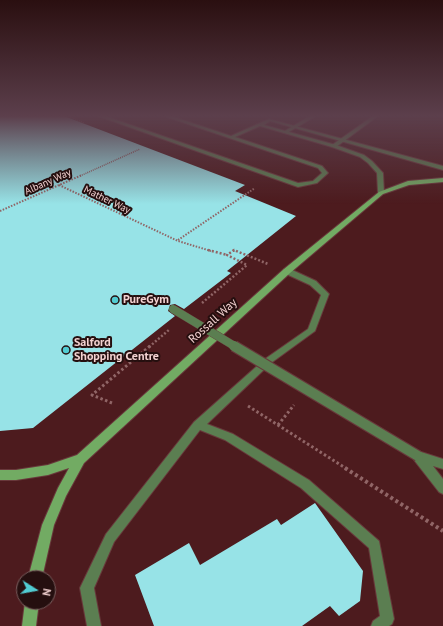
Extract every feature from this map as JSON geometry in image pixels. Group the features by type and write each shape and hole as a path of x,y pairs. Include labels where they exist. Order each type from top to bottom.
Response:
{"street":[{"path":"184,145 298,185 315,182 325,173 320,167 252,145"},
{"path":"362,145 443,168"},
{"path":"334,146 362,156 370,162 380,173 381,193"},
{"name":"Rossall Way","path":"0,475 16,475 48,470 80,459 286,271 381,193 408,183 443,180"},
{"path":"94,626 87,588 110,538 198,425 268,361 311,331 325,294 313,284 286,271"},
{"path":"173,309 418,456 443,464"},
{"path":"198,425 229,437 305,484 375,545 387,619 378,626"},
{"path":"418,456 443,488"},
{"path":"37,570 48,525 62,492 80,459"},
{"path":"30,626 31,610"}],"path":[{"name":"Albany Way","path":"0,211 144,147"},
{"name":"Mather Way","path":"59,185 178,241 227,255"},
{"path":"178,241 254,188"},
{"path":"197,307 247,265 227,255 234,250 286,271"},
{"path":"92,395 173,327"},
{"path":"248,406 443,530"}],"building":[{"name":"Salford Shopping Centre","path":"0,145 141,145 245,185 235,191 296,216 227,271 231,273 184,309 175,304 170,305 168,311 175,316 33,428 0,431"},
{"path":"315,503 363,571 360,601 339,616 330,606 302,626 154,626 135,575 189,543 200,565 277,519 281,525"}],"place":[{"name":"PureGym","path":"115,300"},
{"name":"Salford Shopping Centre","path":"66,350"}]}
